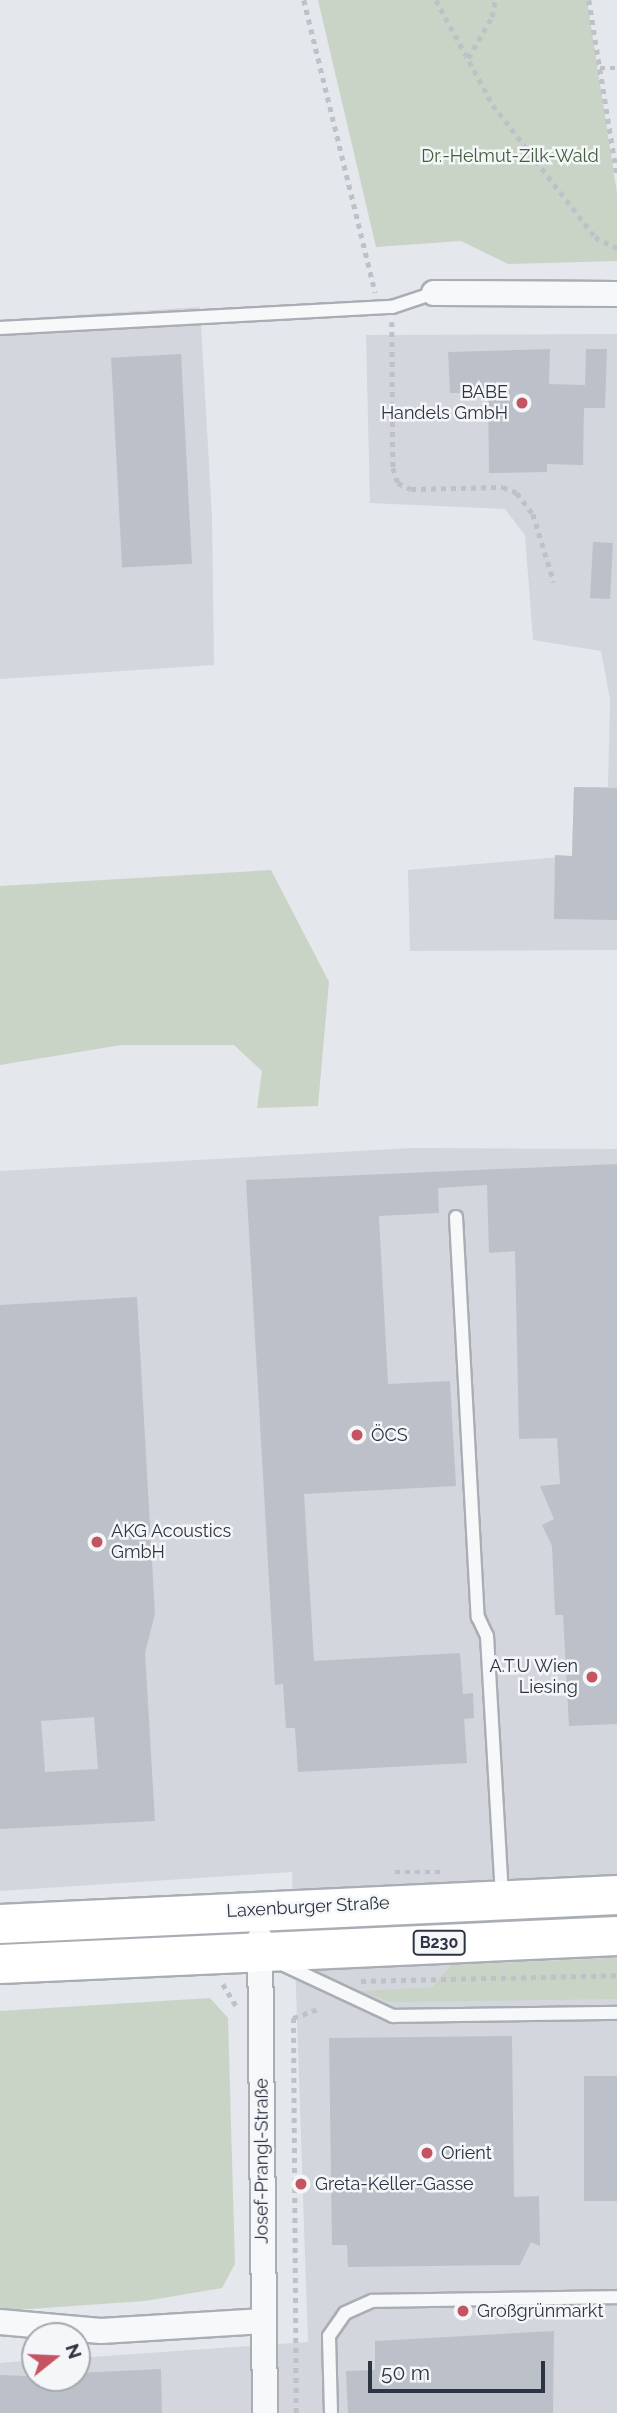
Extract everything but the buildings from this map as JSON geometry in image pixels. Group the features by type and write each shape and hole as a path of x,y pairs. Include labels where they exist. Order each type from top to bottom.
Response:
{"main road":[{"name":"Laxenburger Straße","path":"0,1924 617,1895"},
{"name":"B230","path":"0,1964 617,1936"}],"street":[{"path":"434,293 617,294"},
{"name":"Josef-Prangl-Straße","path":"258,1910 261,1953 265,2413"},
{"path":"0,2322 100,2330 264,2321"}],"lane":[{"path":"0,328 380,307 434,293"},
{"path":"456,1217 478,1617 487,1636 502,1899"},
{"path":"261,1953 393,2016 617,2013"},
{"path":"331,2413 329,2336 345,2313 372,2301 617,2297"}],"path":[{"path":"304,0 380,307"},
{"path":"436,0 493,105 595,237 617,248"},
{"path":"468,58 492,17 495,0"},
{"path":"589,0 617,174"},
{"path":"600,68 617,68"},
{"path":"393,334 393,468 398,483 411,489 503,487 517,493 533,514 554,582"},
{"path":"356,1981 617,1975"},
{"path":"296,2413 293,2018 320,2008"}],"shaded area":[{"path":"200,307 212,517 214,665 0,679 0,320"},
{"path":"617,334 617,950 410,951 408,870 572,856 574,787 608,787 610,699 601,651 533,640 525,535 505,509 370,503 366,335"},
{"path":"412,1148 617,1149 617,2413 0,2413 0,2363 21,2361 21,2392 91,2392 91,2357 308,2342 292,1872 0,1891 0,1171"}],"green space":[{"name":"Dr.-Helmut-Zilk-Wald","path":"318,0 587,0 617,193 617,261 508,264 461,241 376,247"},
{"path":"271,870 329,982 318,1106 257,1108 262,1071 234,1045 121,1045 0,1065 0,886"},
{"path":"617,1958 617,1999 390,2002 360,1991 433,1987 451,1965"},
{"path":"210,1998 228,2018 235,2264 222,2288 145,2301 0,2311 0,2011"}],"place":[{"name":"BABE Handels GmbH","path":"522,403"},
{"name":"ÖCS","path":"357,1435"},
{"name":"AKG Acoustics GmbH","path":"97,1542"},
{"name":"A.T.U Wien Liesing","path":"592,1677"},
{"name":"Orient","path":"427,2153"},
{"name":"Greta-Keller-Gasse","path":"301,2184"},
{"name":"Großgrünmarkt","path":"463,2311"}]}
